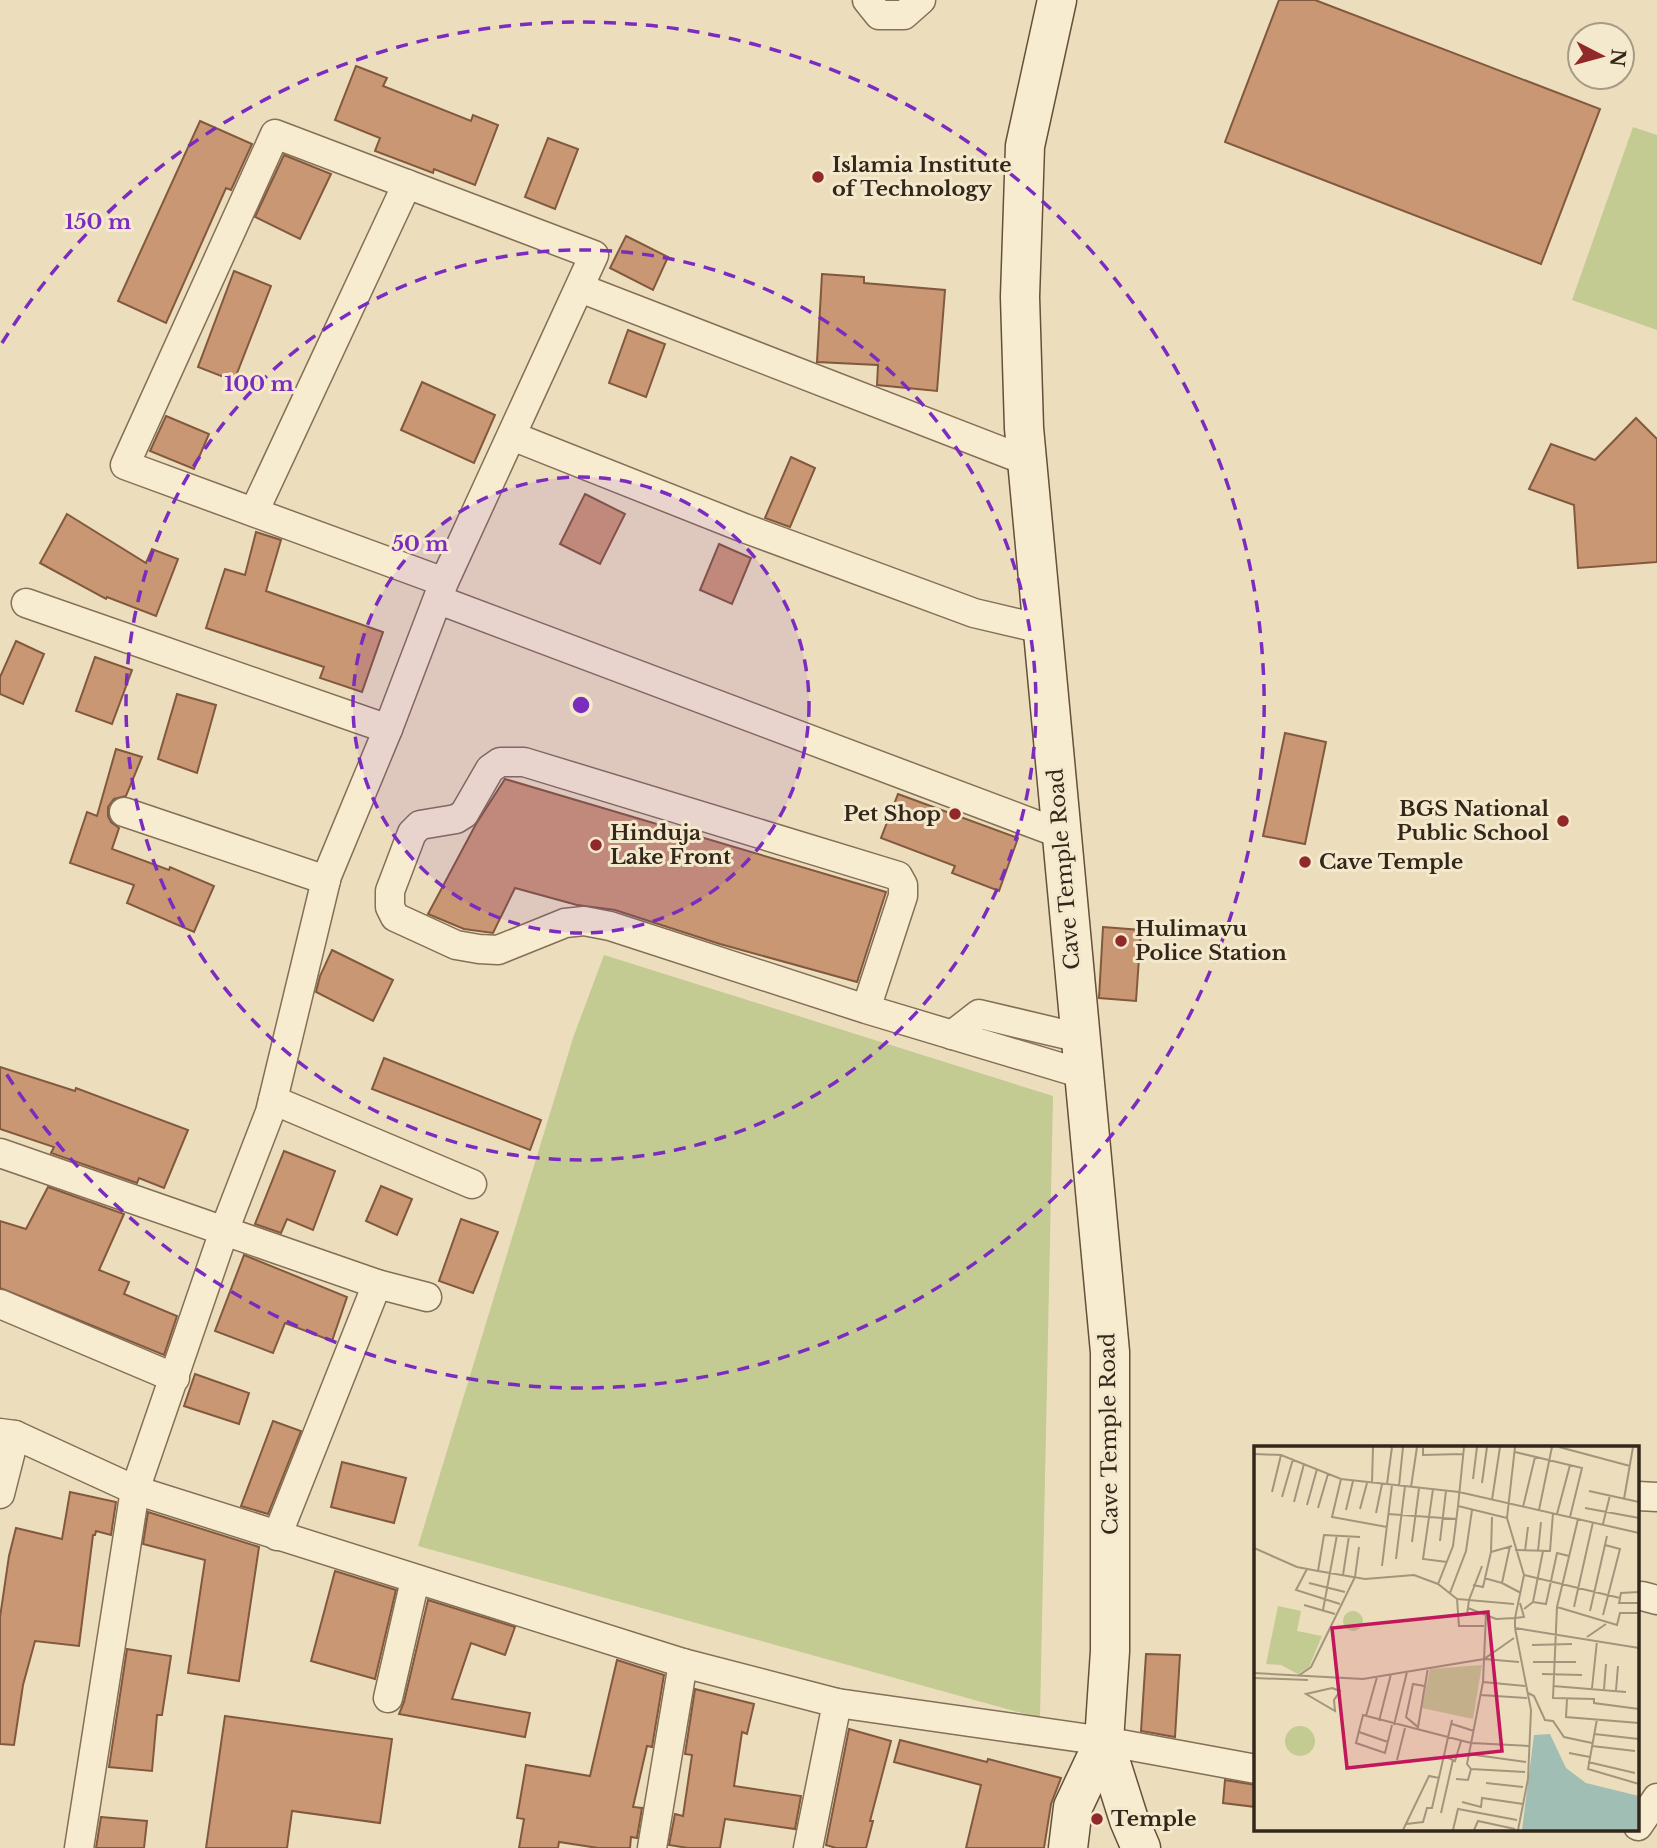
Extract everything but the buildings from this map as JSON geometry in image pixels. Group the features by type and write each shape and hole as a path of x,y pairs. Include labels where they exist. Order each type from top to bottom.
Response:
{"main road":[{"name":"Cave Temple Road","path":"1057,0 1025,146 1020,297 1027,461 1110,1352 1110,1651 1104,1741 1073,1807 1068,1848"},
{"name":"Cave Temple Road","path":"1104,1741 1129,1820 1141,1848"}],"street":[{"path":"867,0 879,15 904,15 921,0"},
{"path":"79,1848 135,1490 224,1231 273,1100 326,880 442,591 594,255 275,134 125,465 254,512 442,591 1061,834"},
{"path":"254,512 407,184"},
{"path":"580,288 1027,461"},
{"path":"512,436 744,528 962,609 1042,629"},
{"path":"26,603 388,729"},
{"path":"866,1009 903,896 903,885 898,876 524,762 500,762 490,769 464,814 456,819 420,825 412,833 390,891 390,906 395,917 456,945 498,950 565,923 584,921 610,926 866,1009 952,1035 979,1014 1082,1056"},
{"path":"124,812 326,880"},
{"path":"273,1100 472,1184"},
{"path":"3,1162 224,1231 377,1284 427,1297"},
{"path":"277,1536 377,1284"},
{"path":"0,1304 175,1378"},
{"path":"0,1494 8,1434 135,1490 683,1663 836,1703 1104,1741 1254,1769"},
{"path":"388,1698 415,1580"},
{"path":"652,1848 683,1663"},
{"path":"808,1848 836,1703"},
{"path":"1640,1823 1657,1798"},
{"path":"1633,1848 1636,1830"}],"green space":[{"path":"1633,127 1657,135 1657,330 1572,300"},
{"path":"604,955 1053,1096 1040,1718 418,1546 573,1038"}],"place":[{"name":"Islamia Institute of Technology","path":"818,177"},
{"name":"Pet Shop","path":"955,814"},
{"name":"BGS National Public School","path":"1563,821"},
{"name":"Hinduja Lake Front","path":"596,845"},
{"name":"Cave Temple","path":"1305,862"},
{"name":"Hulimavu Police Station","path":"1121,941"},
{"name":"Temple","path":"1097,1819"}]}
